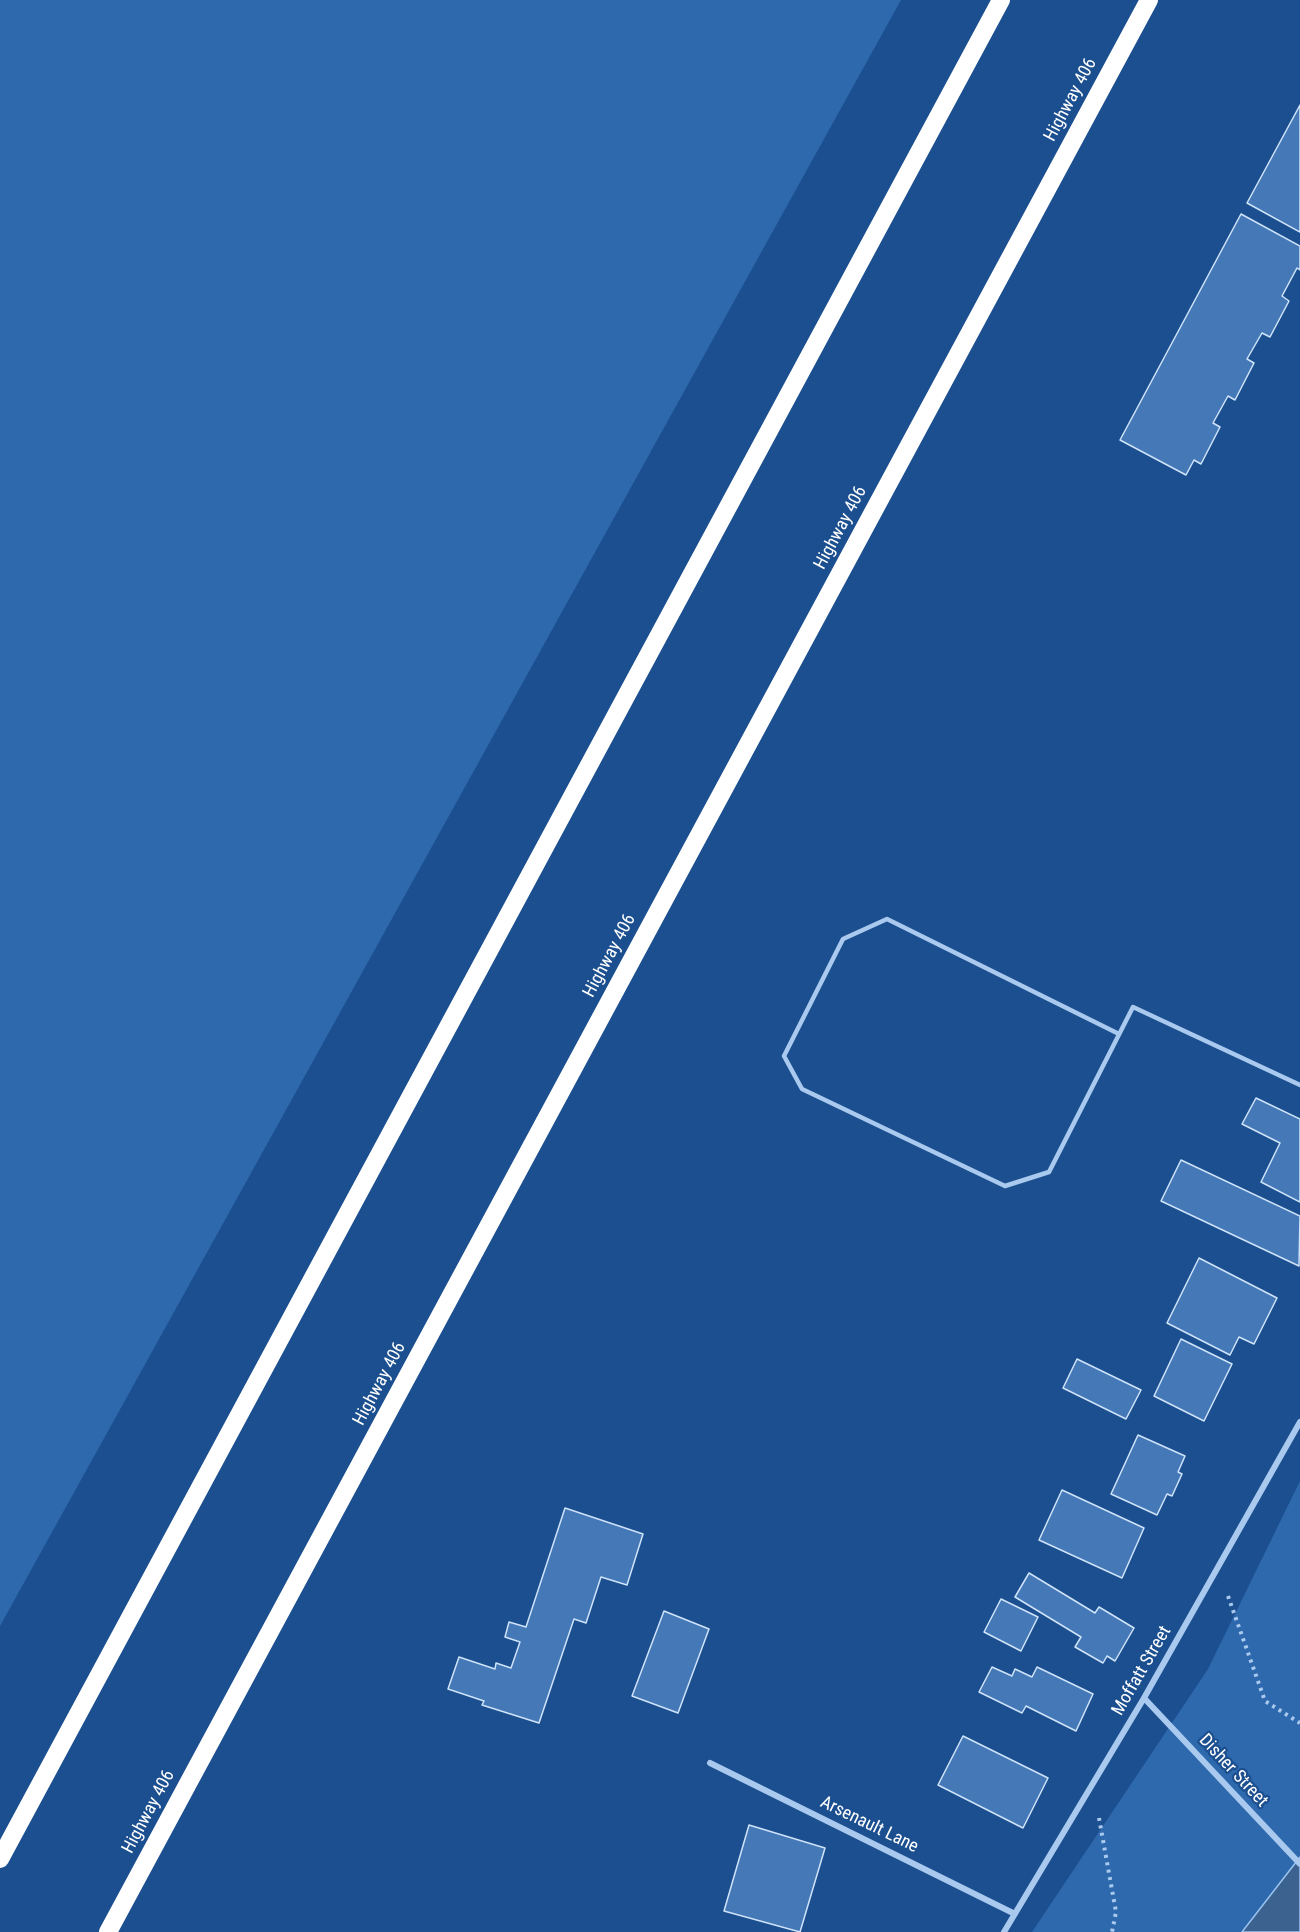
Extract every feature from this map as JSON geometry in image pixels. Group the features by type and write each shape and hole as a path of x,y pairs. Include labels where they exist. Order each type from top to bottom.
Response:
{"highway":[{"path":"0,1859 1001,0"},
{"name":"Highway 406","path":"108,1932 1149,0"}],"street":[{"name":"Moffatt Street","path":"1004,1932 1144,1698 1300,1422"},
{"name":"Disher Street","path":"1144,1698 1300,1864"},
{"name":"Arsenault Lane","path":"711,1763 1015,1914"}],"lane":[{"path":"1119,1034 887,919 843,939 784,1056 802,1089 1005,1186 1049,1172 1133,1007 1300,1085"}],"path":[{"path":"1219,1568 1266,1701 1300,1723"},
{"path":"1093,1785 1116,1912 1112,1932"}],"shaded area":[{"path":"0,0 901,0 0,1626"},
{"path":"1300,1481 1300,1932 1032,1932 1208,1669"},
{"path":"1300,1857 1300,1932 1242,1932"}],"building":[{"path":"1300,105 1300,232 1247,203"},
{"path":"1241,214 1300,246 1300,270 1297,268 1282,296 1289,301 1270,337 1262,333 1247,359 1254,363 1235,400 1228,396 1213,423 1220,427 1201,464 1194,460 1186,475 1120,440"},
{"path":"1256,1098 1300,1119 1300,1202 1261,1182 1280,1143 1242,1124"},
{"path":"1181,1160 1300,1216 1299,1266 1161,1201"},
{"path":"1199,1258 1277,1298 1254,1344 1239,1337 1230,1355 1167,1323"},
{"path":"1181,1339 1232,1364 1204,1421 1154,1396"},
{"path":"1077,1359 1141,1390 1126,1419 1063,1388"},
{"path":"1138,1435 1185,1456 1178,1472 1182,1474 1172,1496 1167,1494 1157,1515 1111,1494"},
{"path":"1062,1490 1144,1528 1122,1578 1039,1540"},
{"path":"565,1508 643,1534 627,1585 601,1577 586,1623 574,1619 539,1723 482,1705 484,1701 448,1689 459,1657 495,1669 496,1663 511,1668 520,1642 505,1637 509,1622 526,1627"},
{"path":"1029,1573 1095,1613 1099,1607 1134,1628 1115,1661 1107,1656 1103,1663 1075,1647 1081,1637 1015,1597"},
{"path":"1001,1599 1038,1617 1021,1651 984,1632"},
{"path":"664,1611 709,1629 678,1713 632,1696"},
{"path":"992,1667 1012,1676 1015,1669 1032,1677 1037,1667 1093,1694 1076,1731 1026,1706 1022,1713 979,1692"},
{"path":"963,1736 1048,1778 1023,1828 938,1785"},
{"path":"749,1825 825,1848 800,1932 724,1911"}]}
